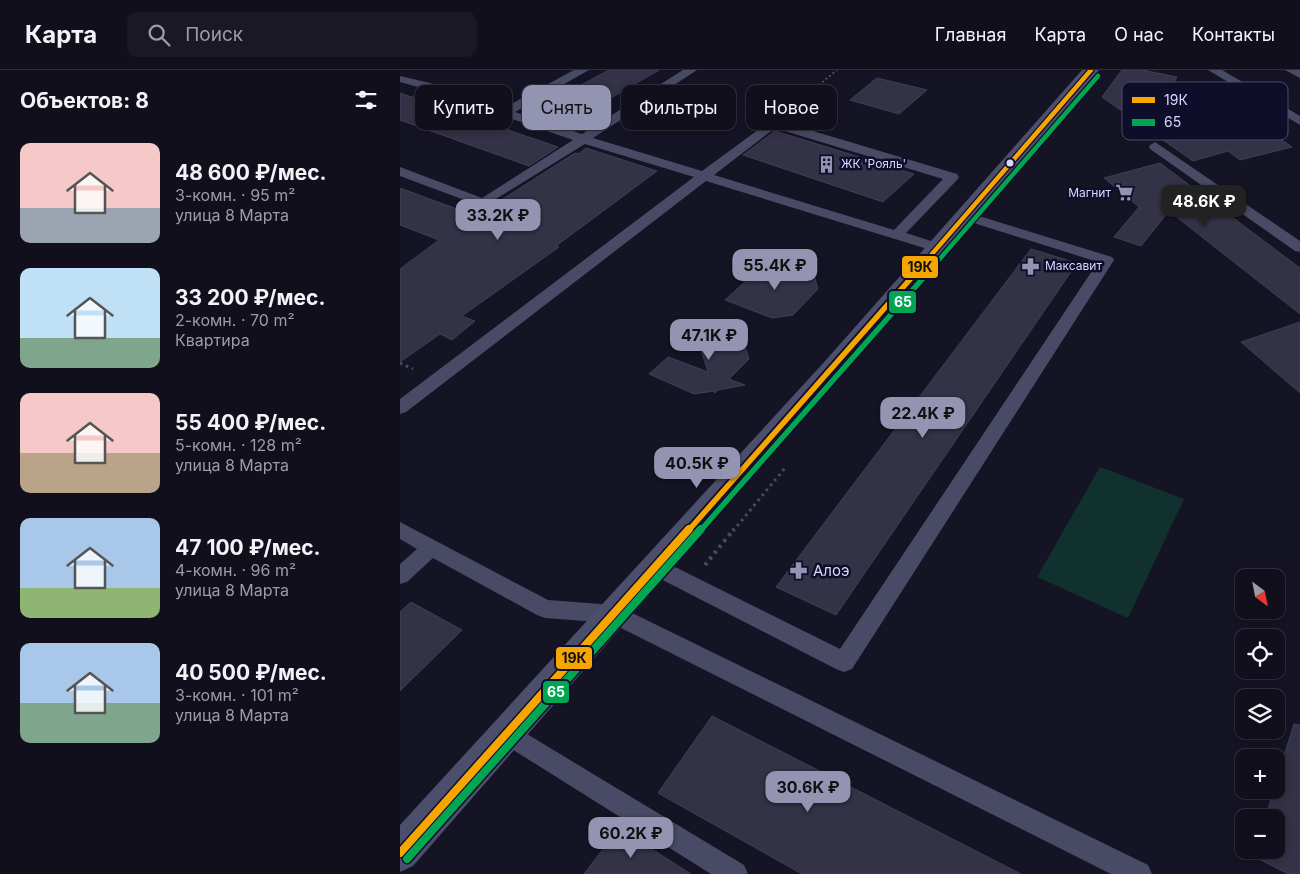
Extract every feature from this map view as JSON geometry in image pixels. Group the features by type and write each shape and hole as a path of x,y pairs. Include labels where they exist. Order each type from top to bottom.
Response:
{"street":[{"path":"400,853 939,248 1092,70"}],"lane":[{"path":"512,108 584,70"},
{"path":"400,171 482,203 691,70"},
{"path":"1214,70 1234,82"},
{"path":"1291,70 1300,75"},
{"path":"400,79 426,85"},
{"path":"512,114 582,139 939,248"},
{"path":"1288,114 1300,121"},
{"path":"400,408 586,263 764,130"},
{"path":"796,130 952,177 897,235"},
{"path":"1155,146 1300,248"},
{"path":"656,567 844,662 1106,260 966,216"},
{"path":"400,530 545,609 614,614 1139,874"},
{"path":"400,576 432,547"},
{"path":"507,733 735,874"}],"path":[{"path":"820,85 838,70"}],"green space":[{"path":"1100,467 1184,499 1128,618 1037,577"}],"building":[{"path":"609,70 659,70 633,85 621,85 621,92 611,98 611,85 581,85"},
{"path":"1122,70 1142,70 1177,77 1174,82 1122,82 1122,111 1102,97"},
{"path":"877,78 927,90 899,114 850,100"},
{"path":"400,93 415,98 415,125 400,120"},
{"path":"428,130 508,130 558,147 529,166"},
{"name":"ЖК 'Рояль'","path":"775,131 914,174 883,202 743,155"},
{"path":"1163,140 1282,140 1292,147 1240,160 1228,151 1193,161"},
{"path":"586,148 657,171 556,246 559,247 462,316 475,321 452,340 440,334 400,362 400,269 439,240 400,225 400,188 476,216 575,153 578,154"},
{"path":"1160,163 1300,268 1300,314 1169,211 1141,246 1114,237 1139,207 1104,178"},
{"path":"1031,249 1077,263 836,615 776,587"},
{"path":"769,260 814,275 818,289 793,315 772,318 725,300"},
{"path":"737,319 749,359 729,379 745,385 718,390 715,393 714,391 694,394 649,374 668,357 708,372 694,328"},
{"path":"1300,322 1300,393 1241,342"},
{"path":"411,602 462,630 400,691 400,612"},
{"path":"712,716 1021,874 802,874 658,793"},
{"path":"1294,724 1300,725 1300,874 1288,874 1259,859 1285,859 1285,809 1268,809 1271,799 1285,799 1285,752"},
{"path":"619,828 691,874 584,874"}],"transit line":[{"name":"19К","path":"400,853 835,366 1091,70"},
{"name":"65","path":"407,859 842,372 1098,76"}],"place":[{"name":"ЖК 'Рояль'","path":"827,164"},
{"name":"Магнит","path":"1125,193"},
{"name":"Максавит","path":"1031,266"},
{"name":"Алоэ","path":"799,571"}]}
